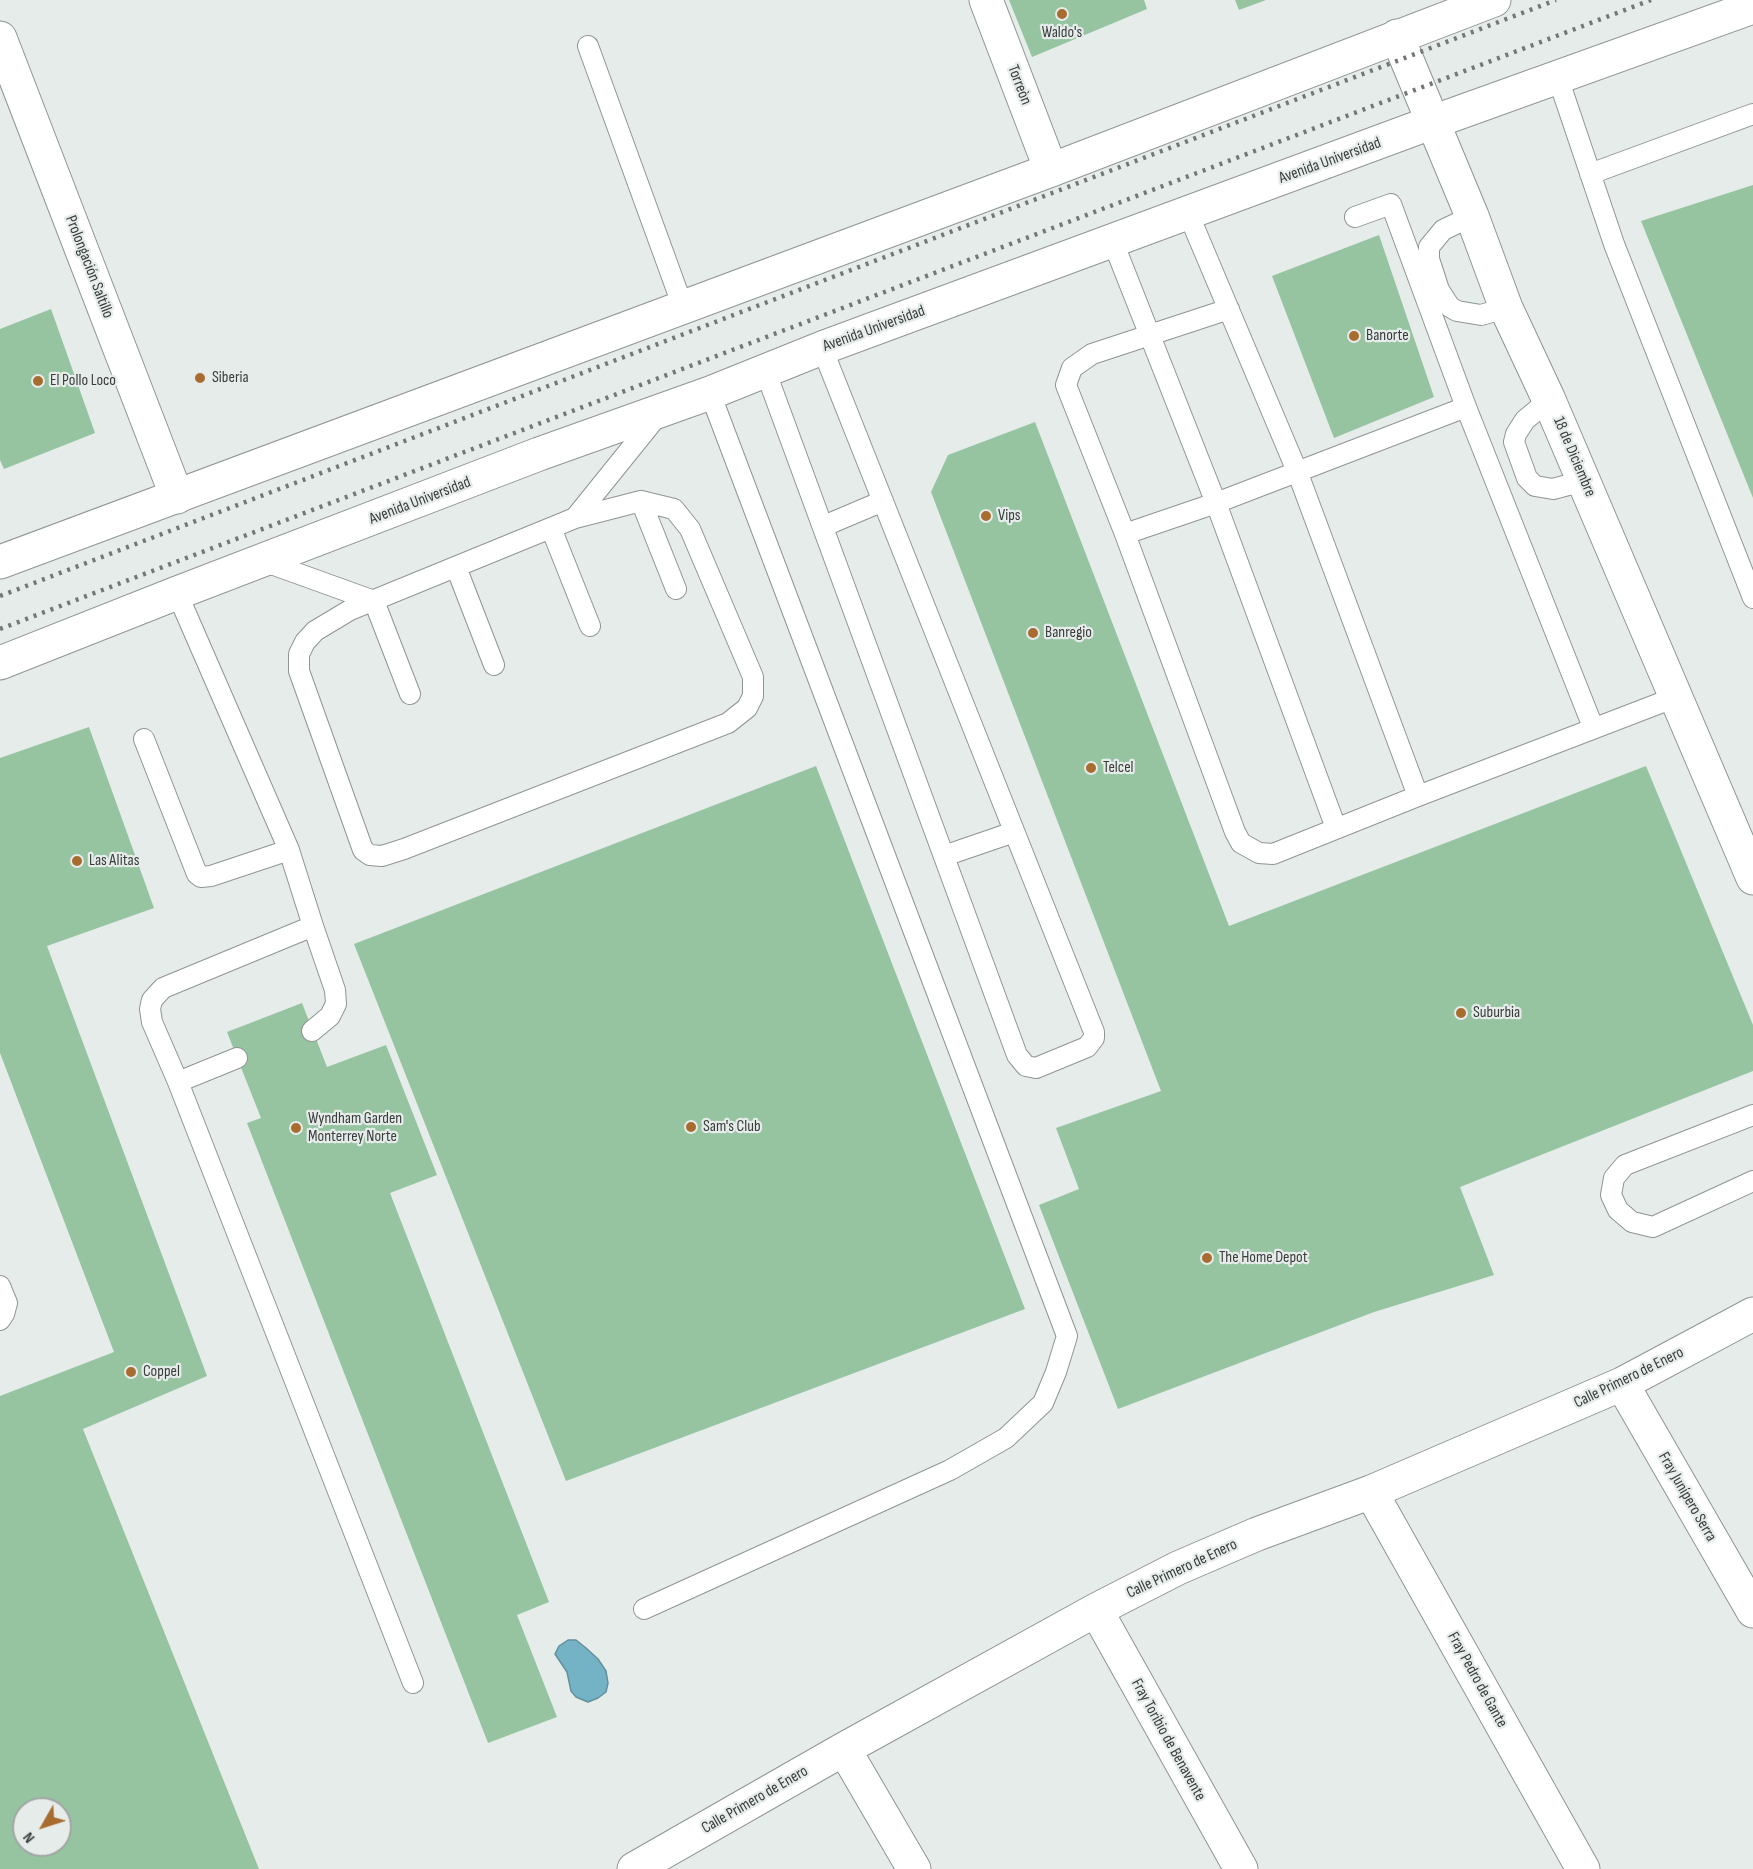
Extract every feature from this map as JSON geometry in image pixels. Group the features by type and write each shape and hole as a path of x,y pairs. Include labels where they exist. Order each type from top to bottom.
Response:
{"main road":[{"name":"Torreòn","path":"986,0 1051,170"},
{"path":"0,562 1051,170 1494,0"},
{"name":"Avenida Universidad","path":"0,663 177,593 663,408 710,393 822,348 1753,7"},
{"name":"18 de Diciembre","path":"1397,36 1472,216 1506,308 1550,400 1753,878"},
{"name":"Prolongación Saltillo","path":"0,38 177,496"},
{"name":"Calle Primero de Enero","path":"634,1869 844,1749 1096,1610 1178,1569 1257,1534 1371,1492 1622,1384 1753,1314"},
{"name":"Fray Junípero Serra","path":"1622,1384 1753,1611"},
{"name":"Fray Pedro de Gante","path":"1371,1492 1583,1869"},
{"name":"Fray Toribio de Benavente","path":"1096,1610 1241,1869"},
{"path":"844,1749 914,1869"}],"lane":[{"path":"588,46 683,307"},
{"path":"1558,78 1614,244 1753,598"},
{"path":"1590,174 1753,114"},
{"path":"1356,217 1391,204 1466,407 1593,728"},
{"path":"1188,213 1297,471 1418,795"},
{"path":"1472,216 1443,230 1429,246 1429,259 1439,290 1450,307 1463,313 1481,315 1506,308"},
{"path":"1113,242 1216,502 1336,828"},
{"path":"1229,309 1150,333 1092,354 1072,368 1068,373 1066,385 1125,534 1241,843 1259,853 1273,854 1418,795 1676,697"},
{"path":"765,370 1017,1055 1026,1066 1036,1068 1087,1047 1094,1038 1094,1032 822,348"},
{"path":"644,1609 950,1470 1006,1438 1043,1403 1067,1336 710,393"},
{"path":"1550,400 1525,420 1516,434 1514,442 1527,478 1535,486 1552,489 1583,481"},
{"path":"1125,534 1466,407"},
{"path":"575,518 663,408"},
{"path":"641,501 676,589"},
{"path":"641,501 674,509 690,529 753,677 753,696 747,708 728,723 404,849 375,857 363,850 299,671 299,654 305,642 315,631 350,610 575,518 641,501"},
{"path":"824,526 883,501"},
{"path":"551,528 590,626"},
{"path":"263,561 374,601 410,694"},
{"path":"456,567 494,665"},
{"path":"177,593 289,850 335,990 336,1004 330,1016 312,1030"},
{"path":"144,740 197,874 201,877 211,876 289,850"},
{"path":"944,856 1014,832"},
{"path":"313,926 164,988 152,1000 150,1009 152,1022 178,1082 413,1683"},
{"path":"178,1082 237,1058"},
{"path":"1753,1115 1625,1165 1614,1178 1611,1195 1618,1210 1632,1222 1653,1227 1753,1181"},
{"path":"0,1286 7,1303 0,1320"}],"water":[{"path":"568,1640 576,1640 586,1648 598,1659 606,1671 608,1683 606,1692 598,1698 588,1702 576,1697 571,1691 567,1672 555,1654 559,1646"}],"building":[{"path":"1009,0 1144,0 1147,9 1032,57"},
{"path":"1235,0 1266,0 1239,10"},
{"path":"1753,185 1753,498 1641,221"},
{"name":"Banorte","path":"1379,235 1434,397 1334,438 1272,276"},
{"name":"El Pollo Loco","path":"51,309 95,433 4,469 0,460 0,329"},
{"path":"1035,422 1229,926 1646,766 1753,1025 1753,1071 1460,1187 1494,1275 1374,1312 1118,1409 1039,1205 1079,1189 1056,1128 1161,1091 931,492 948,455"},
{"path":"89,727 154,908 47,946 207,1376 83,1429 259,1869 0,1869 0,1396 114,1352 0,1053 0,758"},
{"name":"Sam's Club","path":"816,766 1025,1309 566,1481 354,944"},
{"path":"302,1003 327,1067 386,1045 437,1175 390,1193 549,1602 517,1615 557,1717 488,1743 247,1123 261,1118 227,1032"}],"railway":[{"path":"0,596 1556,0"},
{"path":"0,629 1651,0"}],"place":[{"name":"Waldo's","path":"1062,14"},
{"name":"Banorte","path":"1354,336"},
{"name":"Siberia","path":"200,378"},
{"name":"El Pollo Loco","path":"38,381"},
{"name":"Vips","path":"986,516"},
{"name":"Banregio","path":"1033,633"},
{"name":"Telcel","path":"1091,768"},
{"name":"Las Alitas","path":"77,861"},
{"name":"Suburbia","path":"1461,1013"},
{"name":"Sam's Club","path":"691,1127"},
{"name":"Wyndham Garden Monterrey Norte","path":"296,1128"},
{"name":"The Home Depot","path":"1207,1258"},
{"name":"Coppel","path":"131,1372"}]}
